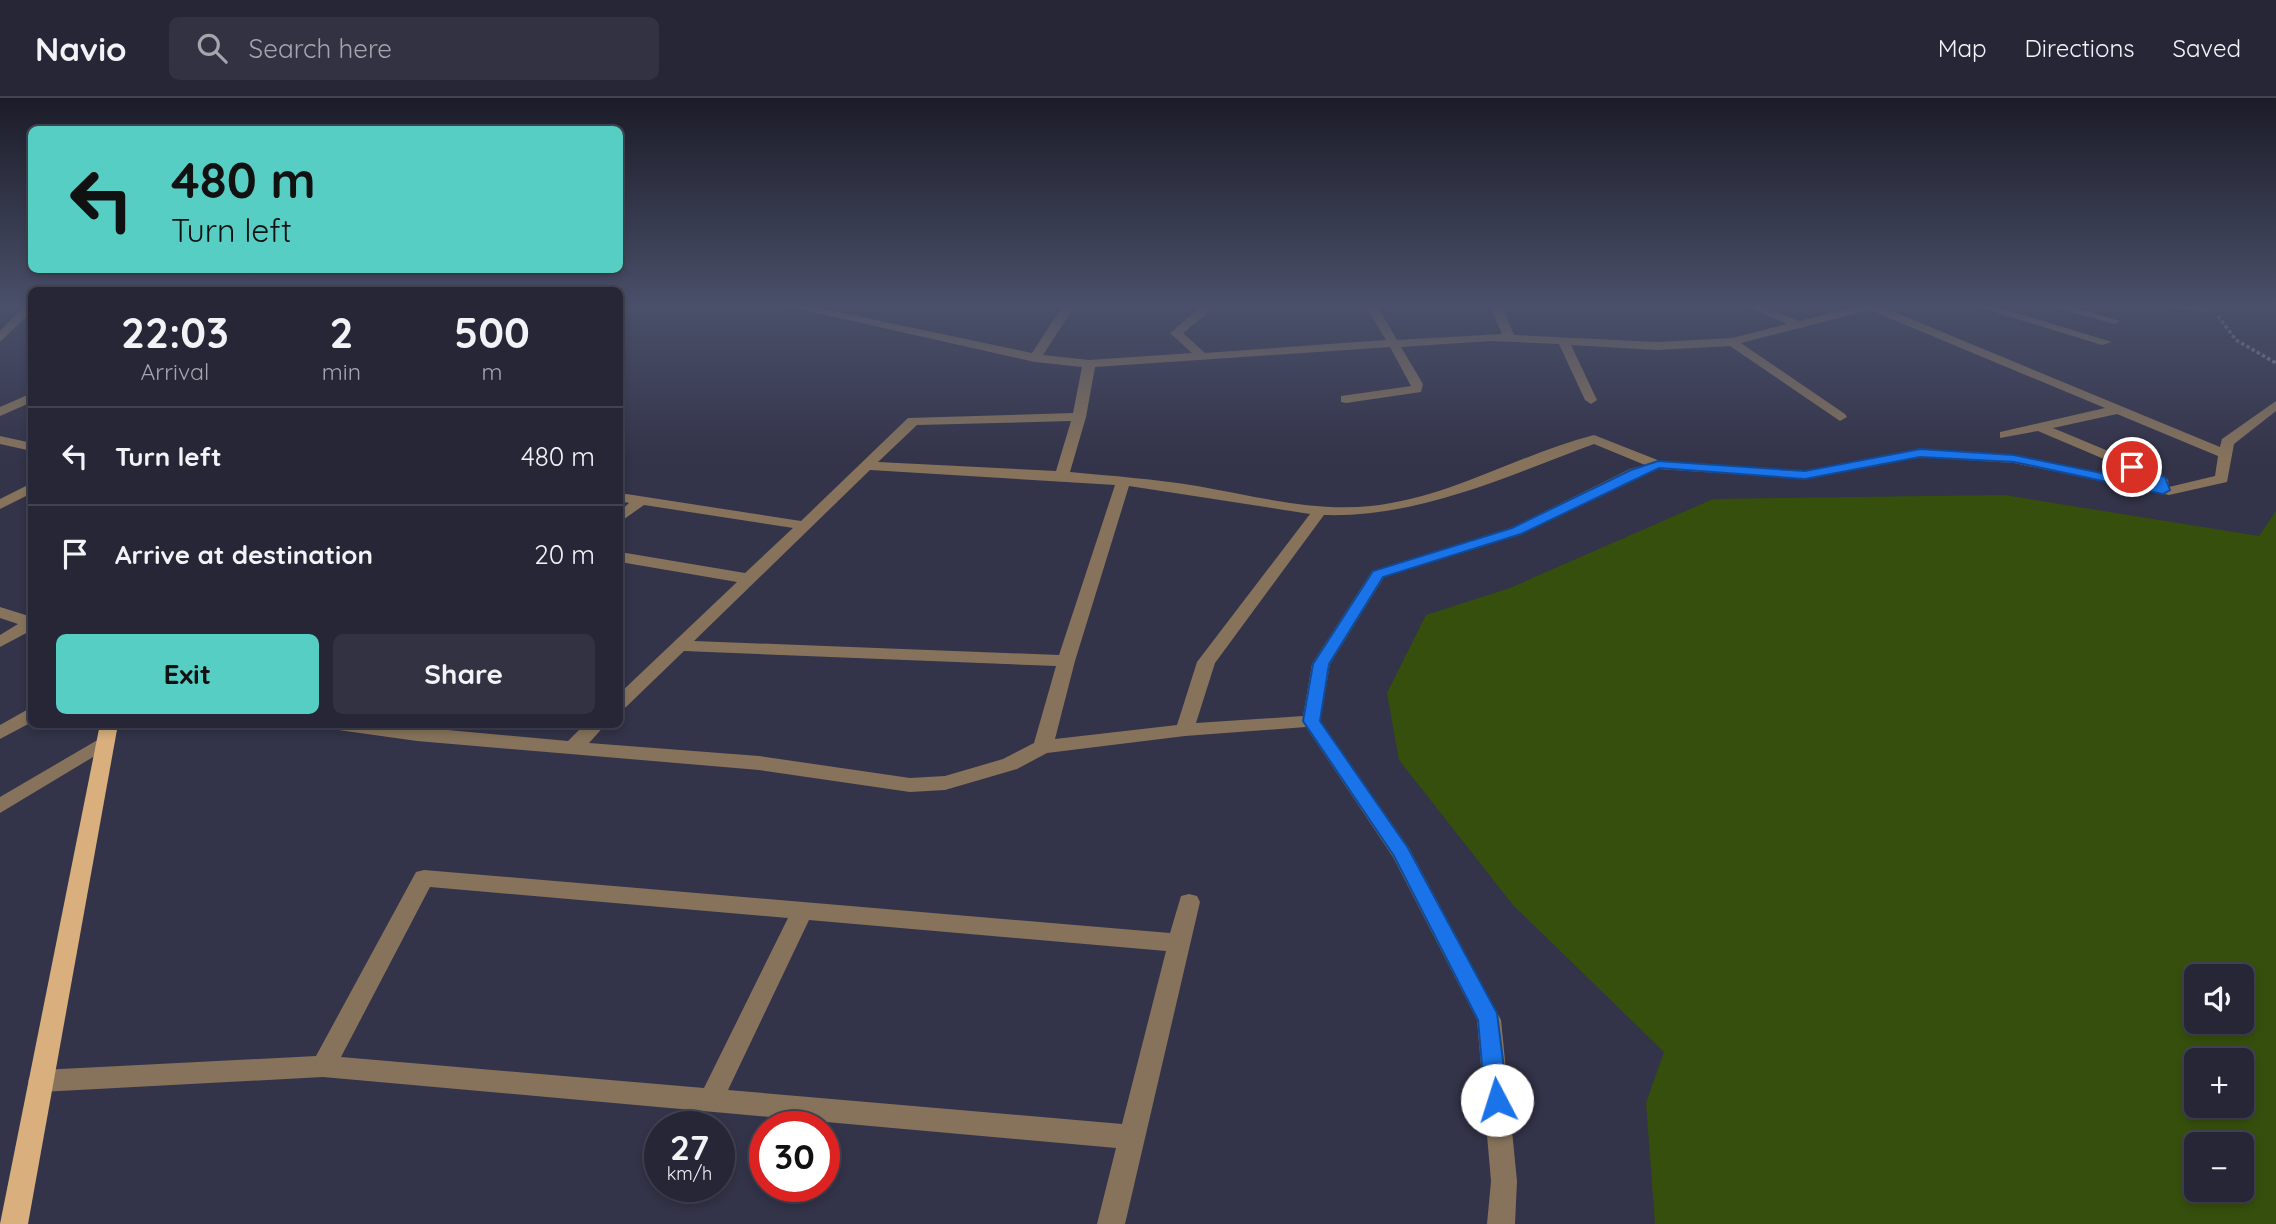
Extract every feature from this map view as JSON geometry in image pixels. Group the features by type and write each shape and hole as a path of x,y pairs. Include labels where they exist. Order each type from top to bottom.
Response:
{"main road":[{"path":"14,1224 107,733"}],"street":[{"path":"1028,357 1089,364 1182,357"},
{"path":"1346,399 1417,389 1402,357"},
{"path":"1570,357 1591,400"},
{"path":"1753,357 1840,417"},
{"path":"1996,357 2225,454"},
{"path":"1062,476 1079,417 1089,364"},
{"path":"0,412 28,399"},
{"path":"868,466 1123,481 1212,491 1320,511 1373,510 1428,497 1594,439 1658,464 1805,475 1920,453 2014,459 2169,491 2222,479 2227,442 2276,405"},
{"path":"2005,435 2120,409"},
{"path":"623,701 913,421 1079,417"},
{"path":"2039,427 2155,476 2161,480 2163,490"},
{"path":"0,440 28,446"},
{"path":"1501,1224 1504,1181 1489,1020 1402,853 1311,721 1321,664 1378,574 1517,531 1635,472 1658,464"},
{"path":"1043,747 1066,661 1123,481"},
{"path":"0,505 28,488"},
{"path":"623,497 806,526"},
{"path":"623,515 640,500"},
{"path":"1185,730 1206,662 1320,511"},
{"path":"623,557 750,579"},
{"path":"0,612 28,622"},
{"path":"0,642 28,625"},
{"path":"681,646 1066,661"},
{"path":"0,733 28,716"},
{"path":"393,728 571,749 759,763 910,785 945,783 1010,764 1043,747 1185,730 1311,721"},
{"path":"571,749 593,728"},
{"path":"0,806 107,733"},
{"path":"323,1066 424,878 1179,943"},
{"path":"1111,1224 1189,902"},
{"path":"711,1100 803,910"},
{"path":"41,1081 323,1066 1132,1137"}],"green space":[{"path":"2004,495 2259,536 2276,511 2276,1224 1655,1224 1646,1103 1664,1052 1513,905 1399,760 1387,693 1426,615 1510,588 1713,499"}],"route":[{"path":"1497,1100 1489,1020 1402,853 1311,721 1321,664 1378,574 1517,531 1635,472 1658,464 1805,475 1920,453 2014,459 2163,490 2161,480 2132,467"}]}
